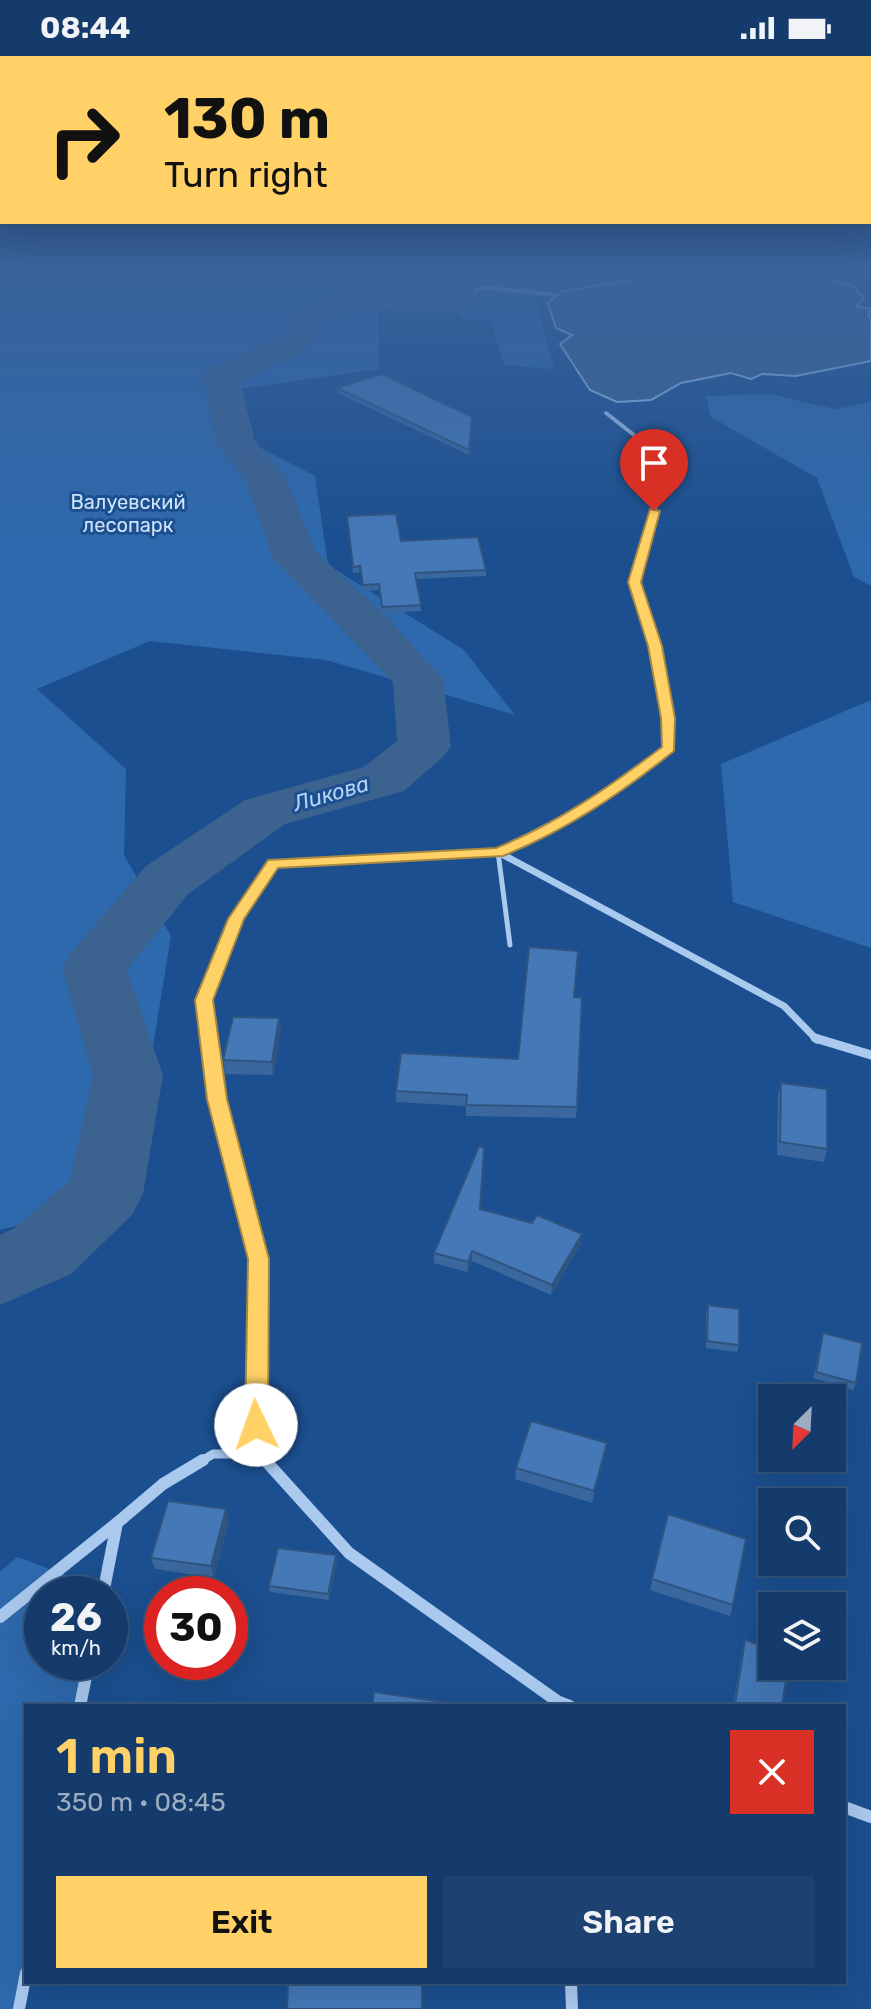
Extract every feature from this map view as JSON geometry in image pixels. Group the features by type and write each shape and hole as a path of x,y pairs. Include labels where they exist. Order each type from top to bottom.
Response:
{"street":[{"path":"557,1704 349,1553 259,1454 254,1397 259,1259 217,1099 204,1000 236,919 273,863 498,852 530,839 604,799 669,748 668,718 655,646 635,582 660,488 657,462 634,435 606,413"},
{"path":"498,852 784,1006 817,1040 871,1055"},
{"path":"0,1617 163,1484 213,1454 259,1454"},
{"path":"107,1576 117,1523"},
{"path":"80,1704 85,1680"},
{"path":"846,1808 871,1817"},
{"path":"19,2009 24,1983"},
{"path":"571,1984 572,2009"}],"lane":[{"path":"498,852 510,945"}],"green space":[{"name":"Валуевский лесопарк","path":"0,362 379,362 379,369 217,392 228,431 315,476 328,565 464,650 515,715 326,660 150,641 37,689 126,769 124,855 171,936 128,1199 0,1230"},
{"name":"Валуевский лесопарк","path":"503,362 552,362 554,369 504,365"},
{"path":"770,394 835,409 871,402 871,586 854,577 817,478 711,417 706,396"},
{"path":"871,700 871,948 733,902 721,764"},
{"path":"17,1557 70,1576 24,1576 24,1680 82,1680 77,1704 24,1704 24,1966 15,2009 0,2009 0,1572"}],"shaded area":[{"path":"572,362 865,362 796,376 762,374 751,379 731,373 681,383 651,400 617,402 590,390"}],"building":[{"path":"382,374 472,417 469,450 337,388"},
{"path":"396,514 401,541 478,537 486,570 415,573 421,605 382,607 379,584 363,585 360,566 353,567 347,516"},
{"path":"529,947 578,951 574,997 582,998 577,1107 466,1105 467,1095 396,1091 401,1053 518,1059"},
{"path":"233,1017 279,1018 272,1062 223,1060"},
{"path":"781,1083 827,1089 827,1149 780,1142"},
{"path":"479,1146 484,1148 480,1209 532,1223 537,1215 582,1234 552,1285 472,1251 468,1262 434,1253"},
{"path":"708,1305 739,1309 739,1345 707,1341"},
{"path":"823,1333 862,1343 856,1383 816,1372"},
{"path":"531,1421 607,1443 594,1491 516,1468"},
{"path":"168,1501 226,1509 211,1566 151,1558"},
{"path":"668,1514 746,1539 733,1605 652,1579"},
{"path":"278,1548 336,1555 328,1594 269,1586"},
{"path":"745,1640 758,1644 758,1680 786,1680 782,1704 735,1704"},
{"path":"374,1692 456,1704 372,1704"},
{"path":"288,1984 422,1984 422,2009 287,2009"}],"waterway":[{"name":"Ликова","path":"0,1272 43,1251 105,1194 128,1075 94,968 167,880 265,812 384,779 424,746 418,679 367,624 296,558 266,480 236,443 221,377 253,362"}],"route":[{"path":"256,1425 254,1397 259,1259 217,1099 204,1000 236,919 273,863 498,852 530,839 604,799 669,748 668,718 655,646 635,582 654,511"}]}
